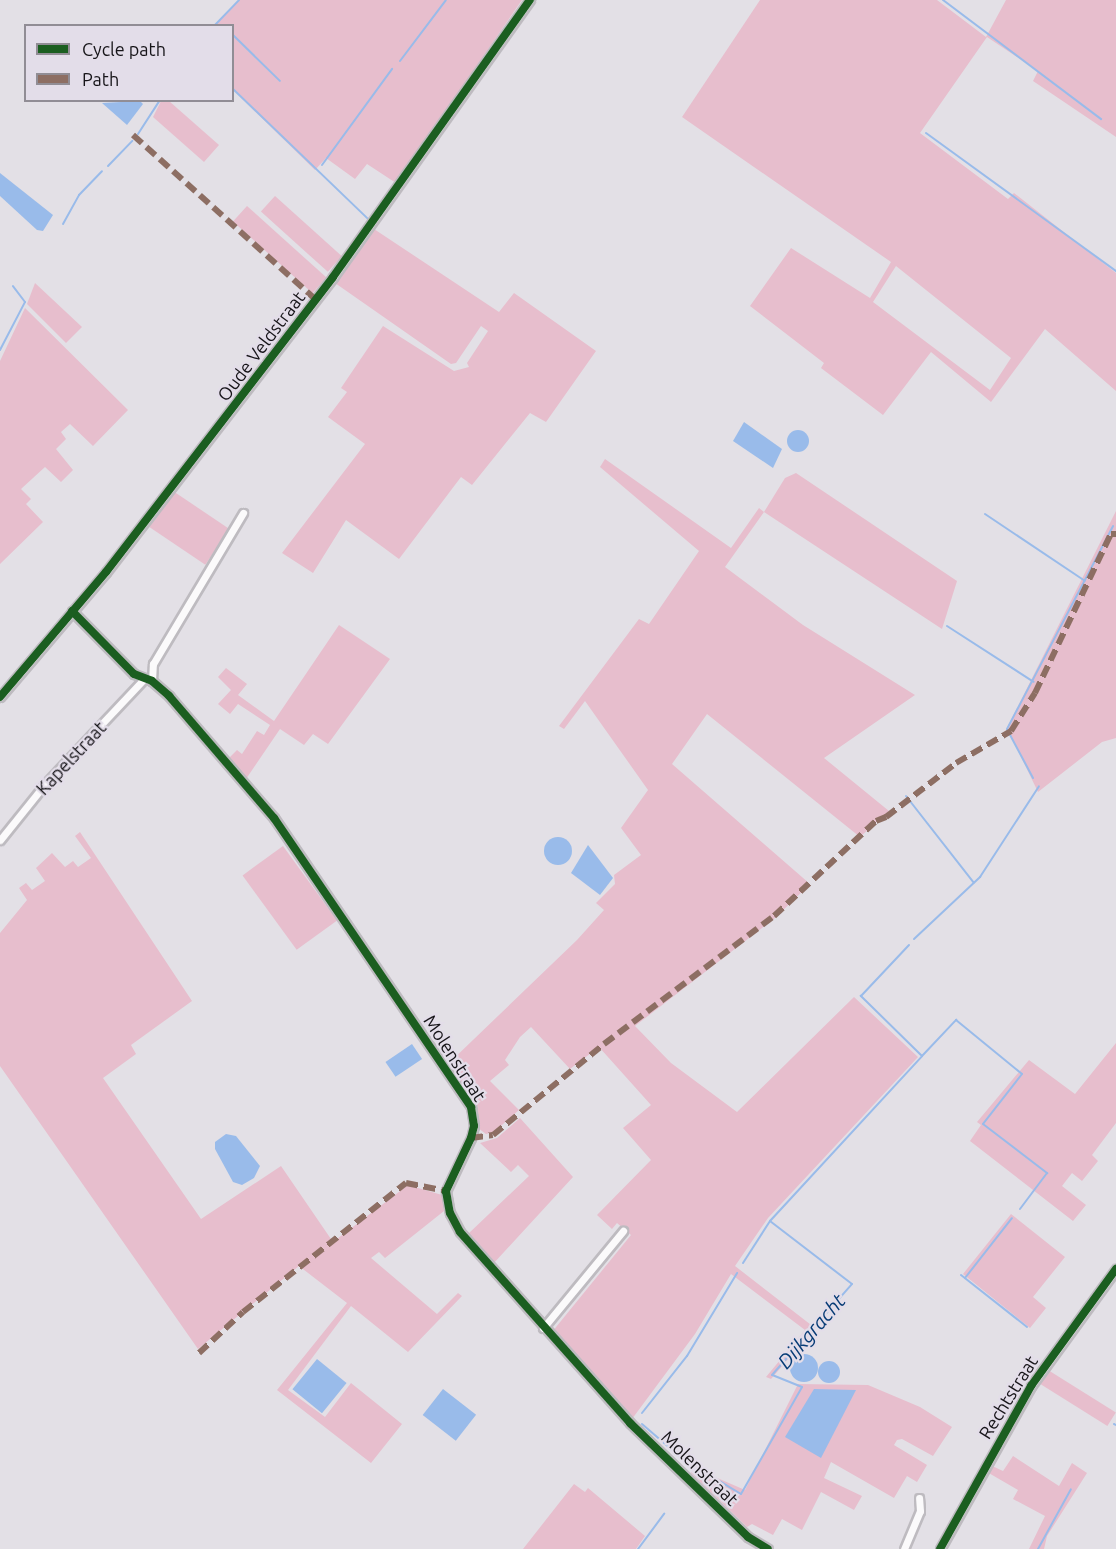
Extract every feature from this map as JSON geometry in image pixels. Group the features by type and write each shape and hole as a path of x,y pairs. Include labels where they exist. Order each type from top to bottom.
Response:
{"street":[{"name":"Oude Veldstraat","path":"0,697 106,572 329,282 530,0"},
{"name":"Kapelstraat","path":"0,840 45,784 148,680 153,664 243,513"},
{"name":"Molenstraat","path":"72,611 134,674 148,680 274,818 471,1107 474,1126 471,1138 446,1191 450,1213 460,1232 543,1328 630,1423 748,1537 768,1549"},
{"path":"543,1328 623,1231"},
{"name":"Rechtstraat","path":"940,1549 1031,1386 1116,1269"},
{"path":"904,1549 920,1511 919,1498"}],"shaded area":[{"path":"239,0 522,0 396,183 367,164 355,179 326,158 315,170 234,91 234,24 216,24"},
{"path":"760,0 937,0 986,37 1006,0 1116,0 1116,137 1033,81 1038,71 987,37 920,133 1008,199 1014,193 1116,273 1116,391 1045,329 991,402 931,352 883,415 821,368 824,363 750,306 791,248 870,298 891,262 682,117","holes":["896,266 1011,358 990,390 873,302"]},
{"path":"160,102 170,102 219,145 204,162 153,117"},
{"path":"275,196 342,256 328,272 261,212"},
{"path":"247,206 327,278 312,293 233,222"},
{"path":"374,229 499,312 514,293 596,351 546,422 530,413 472,485 461,477 399,559 346,520 313,573 282,553 365,444 328,417 347,392 341,388 383,326 454,371 469,367 467,363 488,331 481,326 456,363 451,364 335,283"},
{"path":"35,283 82,327 66,343 27,304"},
{"path":"25,308 128,410 93,446 70,424 61,432 66,439 56,449 73,470 61,482 45,467 21,489 31,499 26,504 43,522 0,564 0,361"},
{"path":"605,459 731,548 759,508 764,512 725,567 803,625 915,695 824,758 889,811 860,837 707,714 672,764 810,884 775,918 635,1026 671,1063 737,1112 854,997 918,1057 768,1218 735,1266 815,1328 771,1379 766,1377 805,1330 731,1274 695,1334 632,1419 552,1332 631,1235 617,1223 612,1229 597,1215 651,1160 623,1128 651,1105 599,1047 570,1069 531,1027 520,1037 505,1060 509,1065 490,1081 519,1110 494,1132 486,1134 478,1128 472,1100 447,1065 577,940 604,910 596,903 615,884 614,875 641,855 621,828 648,790 585,701 564,729 559,726 639,619 649,624 699,551 600,467"},
{"path":"796,473 957,581 942,629 764,512 785,478"},
{"path":"173,491 229,529 205,565 149,527"},
{"path":"1116,511 1116,738 1102,742 1038,792 1007,728"},
{"path":"339,625 390,659 328,744 313,734 304,745 280,729 246,779 228,759 237,750 242,754 257,731 264,735 270,725 238,704 230,714 218,704 231,690 218,677 226,668 247,684 238,695 274,721"},
{"path":"80,832 192,1001 131,1045 136,1054 103,1078 201,1219 281,1166 333,1242 408,1185 442,1195 444,1211 385,1258 379,1252 371,1258 437,1314 458,1293 462,1296 408,1352 351,1306 288,1390 325,1417 351,1383 402,1424 371,1463 277,1390 347,1303 299,1266 198,1349 0,1066 0,933 27,900 19,888 26,883 32,890 45,881 36,868 52,853 65,867 73,861 78,867 91,858 75,836"},
{"path":"283,846 337,920 297,950 243,875"},
{"path":"1116,1043 1116,1123 1092,1155 1098,1161 1082,1181 1072,1173 1062,1186 1086,1205 1073,1221 970,1141 981,1125 977,1122 1029,1060 1075,1094"},
{"path":"520,1118 573,1177 493,1264 467,1235 529,1176 518,1165 511,1172 480,1143 497,1138"},
{"path":"1011,1214 1065,1257 1033,1297 1046,1308 1030,1328 963,1274"},
{"path":"1048,1370 1116,1412 1107,1426 1040,1384"},
{"path":"798,1384 868,1385 920,1407 952,1427 933,1456 902,1439 897,1440 894,1445 927,1465 917,1482 907,1476 894,1498 831,1462 824,1478 862,1496 854,1510 821,1492 802,1530 782,1519 773,1535 752,1524 747,1527 691,1473 692,1467 745,1490"},
{"path":"1013,1456 1059,1486 1072,1463 1087,1473 1047,1536 1044,1549 1029,1549 1045,1516 1013,1499 1018,1490 987,1472 990,1465 1003,1471"},
{"path":"574,1484 585,1492 588,1488 645,1536 636,1549 523,1549"}],"water":[{"path":"141,102 143,104 127,125 102,103"},
{"path":"0,173 53,215 43,231 37,230 0,196"},
{"path":"744,422 782,449 773,468 733,441"},
{"path":"798,430 806,433 809,441 806,449 798,452 790,449 787,441 790,433"},
{"path":"558,837 568,841 572,851 568,861 558,865 548,861 544,851 548,841"},
{"path":"588,845 613,878 600,895 571,873"},
{"path":"412,1044 422,1059 396,1077 385,1062"},
{"path":"226,1134 236,1136 260,1166 254,1178 242,1185 233,1182 215,1149 215,1142"},
{"path":"804,1354 814,1358 818,1368 814,1378 804,1382 794,1378 790,1368 794,1358"},
{"path":"317,1359 347,1383 322,1413 292,1389"},
{"path":"829,1361 837,1364 840,1372 837,1380 829,1383 821,1380 818,1372 821,1364"},
{"path":"443,1389 476,1415 456,1441 423,1415"},
{"path":"814,1389 856,1390 821,1458 785,1437"}],"waterway":[{"path":"216,24 239,0"},
{"path":"400,61 446,0"},
{"path":"943,0 1101,119"},
{"path":"234,36 280,81"},
{"path":"322,165 392,69"},
{"path":"234,90 370,221"},
{"path":"138,134 159,102"},
{"path":"926,133 1116,271"},
{"path":"108,166 132,141"},
{"path":"63,224 79,195 102,171"},
{"path":"0,350 25,302 13,286"},
{"path":"985,514 1085,581"},
{"path":"1033,778 1007,729 1113,526"},
{"path":"947,626 1034,682"},
{"path":"914,939 980,877 1039,786"},
{"path":"906,796 974,883"},
{"name":"Dijkgracht","path":"696,1474 703,1471 741,1494 802,1387 772,1375 852,1284 770,1221 922,1056 861,996 909,945"},
{"path":"922,1056 956,1020 1022,1074 983,1124 1047,1173 1020,1209"},
{"path":"965,1278 1012,1218"},
{"path":"743,1263 770,1221"},
{"path":"642,1413 687,1356 737,1273"},
{"name":"Dijkgracht","path":"961,1275 1027,1327"},
{"path":"642,1424 699,1473"},
{"path":"1038,1549 1071,1489"},
{"name":"Dijkgracht","path":"638,1549 664,1514"}],"marked path":[{"path":"133,135 315,299"},
{"path":"471,1138 493,1135 604,1044 774,916 876,821 886,817 956,763 1011,731 1035,693 1111,534 1116,534"},
{"path":"199,1353 243,1312 406,1183 446,1191"}],"cycle path":[{"path":"0,697 106,572 333,277 530,0"},
{"path":"72,611 134,674 152,681 169,696 274,818 471,1107 474,1126 471,1138 446,1191 450,1213 460,1232 630,1423 748,1537 768,1549"},
{"path":"940,1549 1031,1386 1116,1269"}]}
